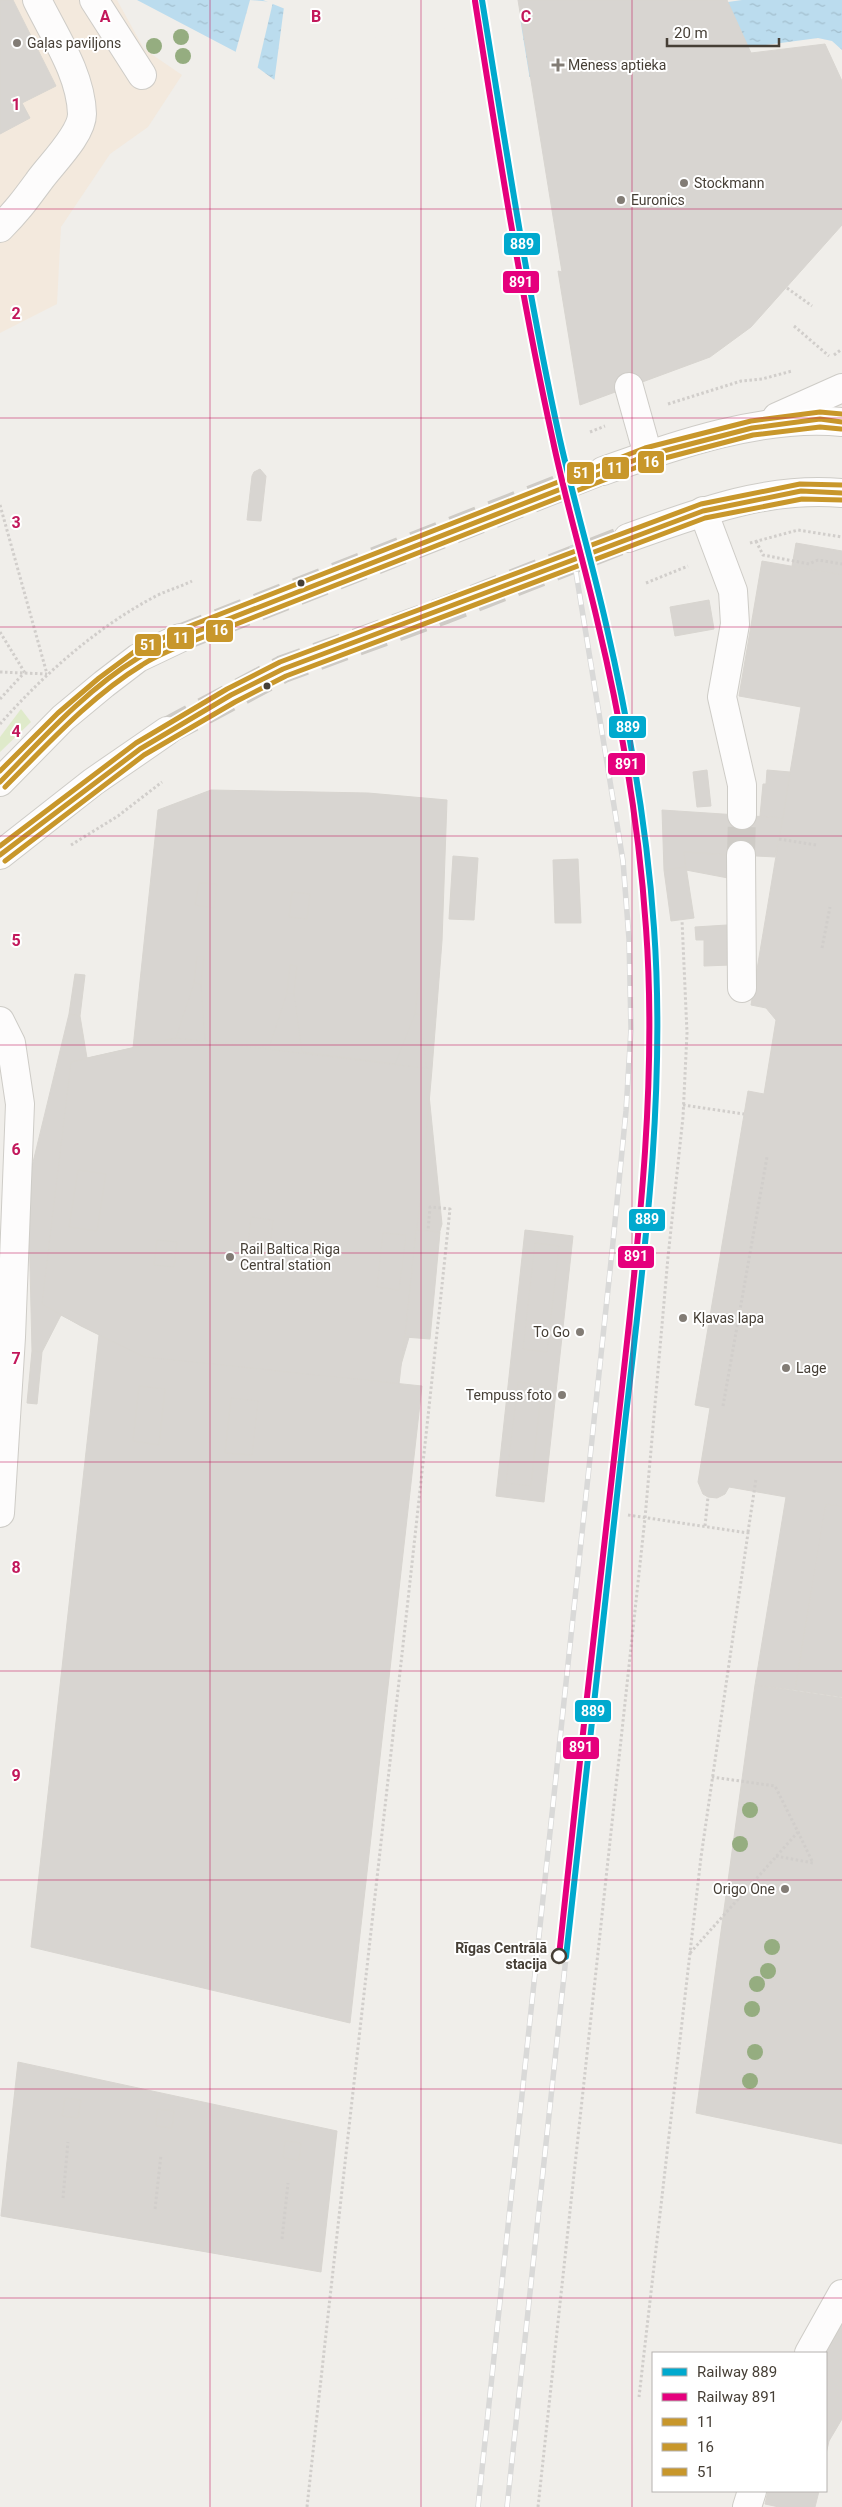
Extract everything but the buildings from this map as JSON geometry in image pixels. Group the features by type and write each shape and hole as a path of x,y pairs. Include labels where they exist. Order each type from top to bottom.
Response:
{"street":[{"path":"0,228 23,205 40,180 56,163 70,142 82,116 73,74 37,0"},
{"path":"94,0 142,75"},
{"path":"629,387 648,455"},
{"path":"752,428 842,388"},
{"path":"603,471 648,455 752,428 820,420 842,422"},
{"path":"628,538 703,511 801,491 842,493"},
{"path":"703,511 733,591 735,624 722,696 742,785 742,815"},
{"path":"0,782 63,718 104,684 138,658 180,638"},
{"path":"0,855 104,774 167,731"},
{"path":"741,855 742,988"},
{"path":"0,1021 11,1043 20,1104 11,1336 0,1513"},
{"path":"810,2352 842,2294"},
{"path":"747,2507 752,2492"}],"path":[{"path":"787,288 812,306"},
{"path":"794,326 830,358"},
{"path":"590,432 636,414 741,381 762,379"},
{"path":"0,506 48,674"},
{"path":"756,541 763,555 809,564 818,560 842,564"},
{"path":"0,724 32,686 115,622 158,595 192,581"},
{"path":"0,632 25,673"},
{"path":"0,672 48,674"},
{"path":"0,699 25,673"},
{"path":"68,847 118,816 162,782"},
{"path":"779,839 816,846"},
{"path":"822,948 830,907"},
{"path":"538,2507 645,1518 684,1105 687,1033 682,920"},
{"path":"684,1105 744,1114"},
{"path":"723,1406 767,1157"},
{"path":"307,2507 360,2021 420,1507 450,1209 430,1207 428,1231"},
{"path":"639,2397 712,1777 756,1479"},
{"path":"704,1526 708,1497"},
{"path":"628,1516 748,1532"},
{"path":"712,1777 775,1786 813,1863 776,1856"},
{"path":"690,1953 798,1832"},
{"path":"63,2198 68,2142"},
{"path":"155,2209 161,2155"},
{"path":"282,2239 288,2183"}],"shaded area":[{"path":"0,0 117,0 144,49 182,75 148,127 110,154 61,227 57,304 0,333"}],"green space":[{"path":"21,709 31,722 0,752 0,737"}],"water":[{"path":"137,0 263,0 364,41 580,13 691,17 728,2 742,0 842,0 842,50 832,41 818,38 522,78 316,110 236,52"}],"pier":[{"path":"250,0 273,2 257,70 235,54"},
{"path":"284,7 364,39 520,18 530,80 372,102 315,113 274,83"}],"tunnel":[{"path":"180,638 603,471"},
{"path":"167,731 283,669 445,610 628,538"},
{"path":"741,855 742,815"}],"railway":[{"path":"478,2507 612,1252 626,1111 631,1029 629,939 623,861 572,548"},
{"path":"507,2507 566,1957"}],"rail line":[{"name":"889","path":"482,0 518,221 548,385 565,463 606,624 636,775 651,890 657,990 655,1114 646,1238 566,1957"},
{"name":"891","path":"475,1 511,222 541,386 558,464 593,601 622,737 639,852 649,990 647,1114 638,1238 559,1956"}],"transit line":[{"name":"51","path":"0,771 58,713 99,678 134,652 177,631 645,448 751,421 820,412 842,414"},
{"name":"11","path":"0,782 49,732 101,684 148,652 180,638 648,455 752,428 820,419 842,422"},
{"name":"16","path":"5,787 87,706 147,662 172,650 650,462 753,435 820,427 841,429"},
{"name":"51","path":"0,846 136,743 227,689 280,662 701,504 800,484 842,485"},
{"name":"11","path":"0,855 140,749 231,695 283,669 703,511 801,491 842,493"},
{"name":"16","path":"5,861 144,755 235,702 286,676 705,518 802,499 842,500"}],"place":[{"name":"Gaļas paviljons","path":"17,43"},
{"name":"Mēness aptieka","path":"558,65"},
{"name":"Stockmann","path":"684,183"},
{"name":"Euronics","path":"621,200"},
{"name":"Rail Baltica Riga Central station","path":"230,1257"},
{"name":"Kļavas lapa","path":"683,1318"},
{"name":"To Go","path":"580,1332"},
{"name":"Lage","path":"786,1368"},
{"name":"Tempuss foto","path":"562,1395"},
{"name":"Origo One","path":"785,1889"},
{"name":"Rīgas Centrālā stacija","path":"559,1956"}]}
